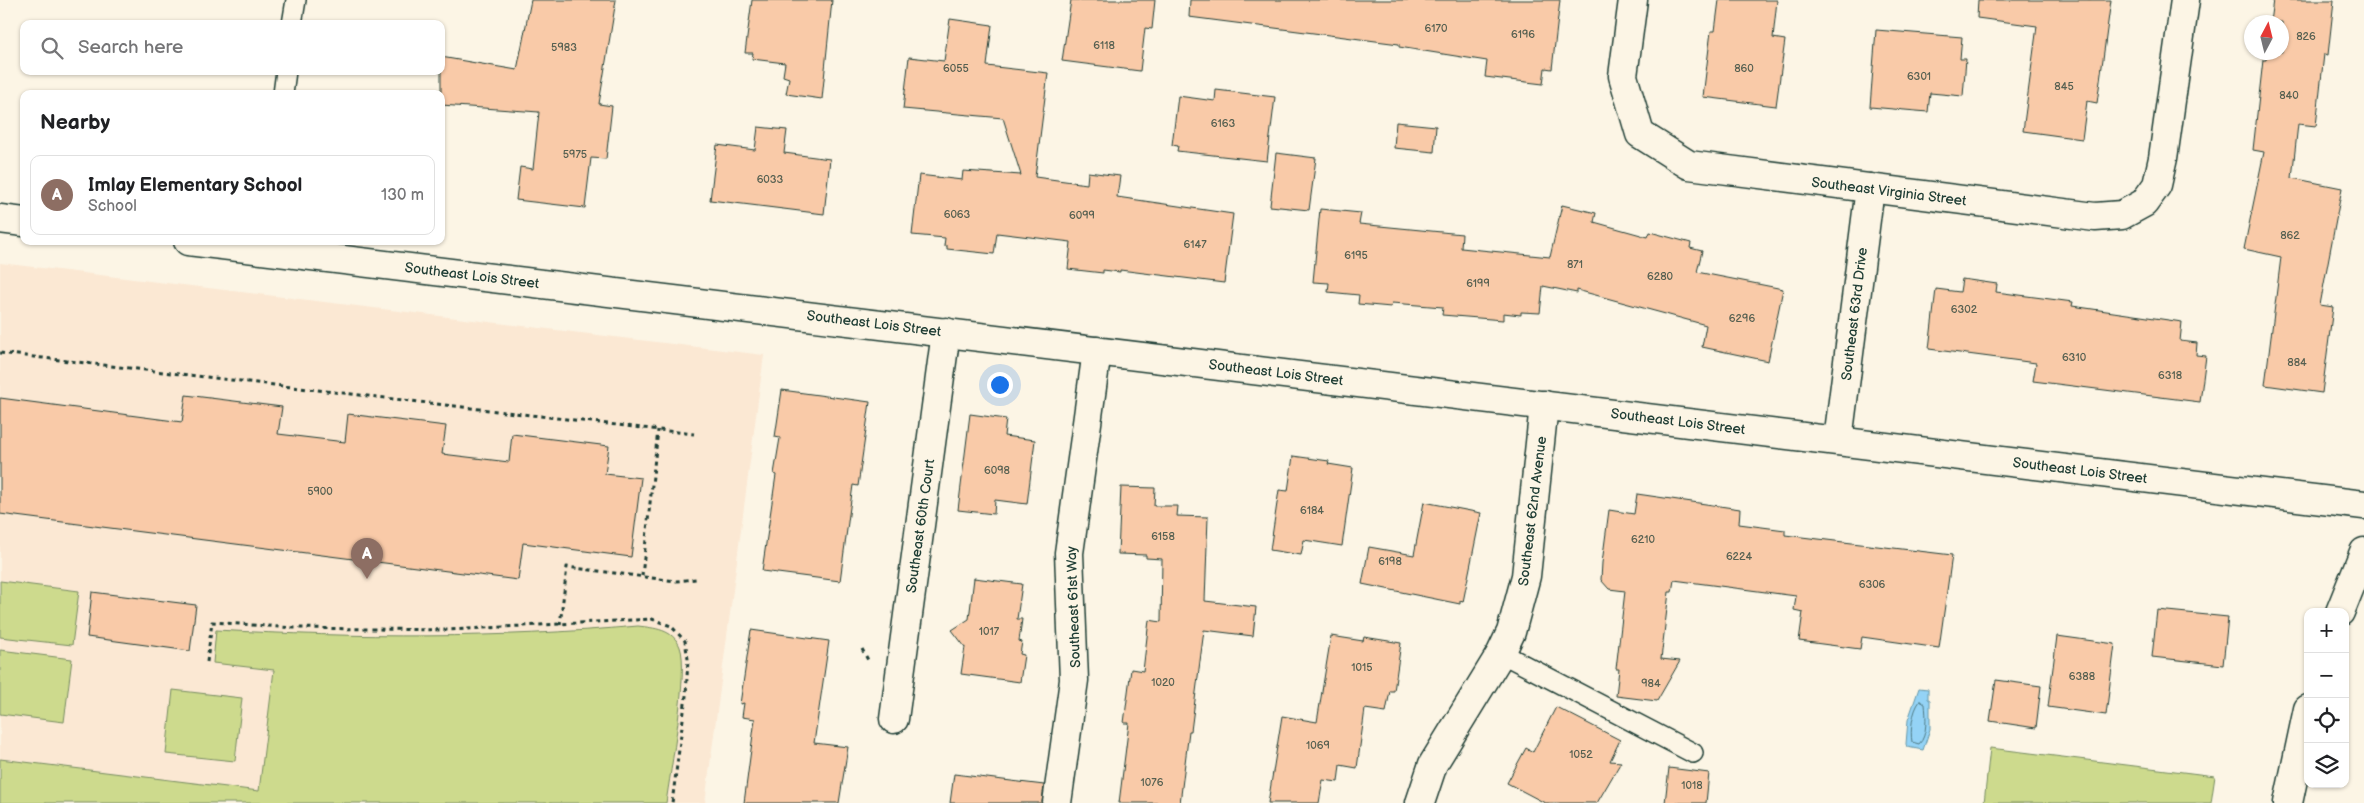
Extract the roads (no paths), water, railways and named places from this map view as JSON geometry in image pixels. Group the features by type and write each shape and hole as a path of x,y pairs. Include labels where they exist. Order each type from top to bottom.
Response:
{"street":[{"name":"Southeast Virginia Street","path":"1633,0 1623,76 1640,134 1690,165 2095,217 2122,215 2144,203 2157,184 2163,158 2185,0"},
{"name":"Southeast 63rd Drive","path":"1838,440 1870,188"},
{"path":"0,219 20,222"},
{"name":"Southeast Lois Street","path":"250,245 1097,351 2364,505"},
{"name":"Southeast 60th Court","path":"894,719 946,332"},
{"name":"Southeast 61st Way","path":"1057,803 1074,680 1069,554 1097,351"},
{"name":"Southeast 62nd Avenue","path":"1420,803 1433,764 1501,653 1510,632 1526,576 1544,405"},
{"path":"2342,608 2364,552"},
{"path":"2288,803 2304,729"}],"lane":[{"path":"293,20 296,0"},
{"path":"284,90 285,75"},
{"path":"1501,653 1693,753"}],"water":[{"path":"1919,688 1928,689 1928,699 1930,700 1930,729 1923,750 1907,747 1906,744 1908,720"}],"place":[{"name":"Imlay Elementary School","path":"367,579"}]}
